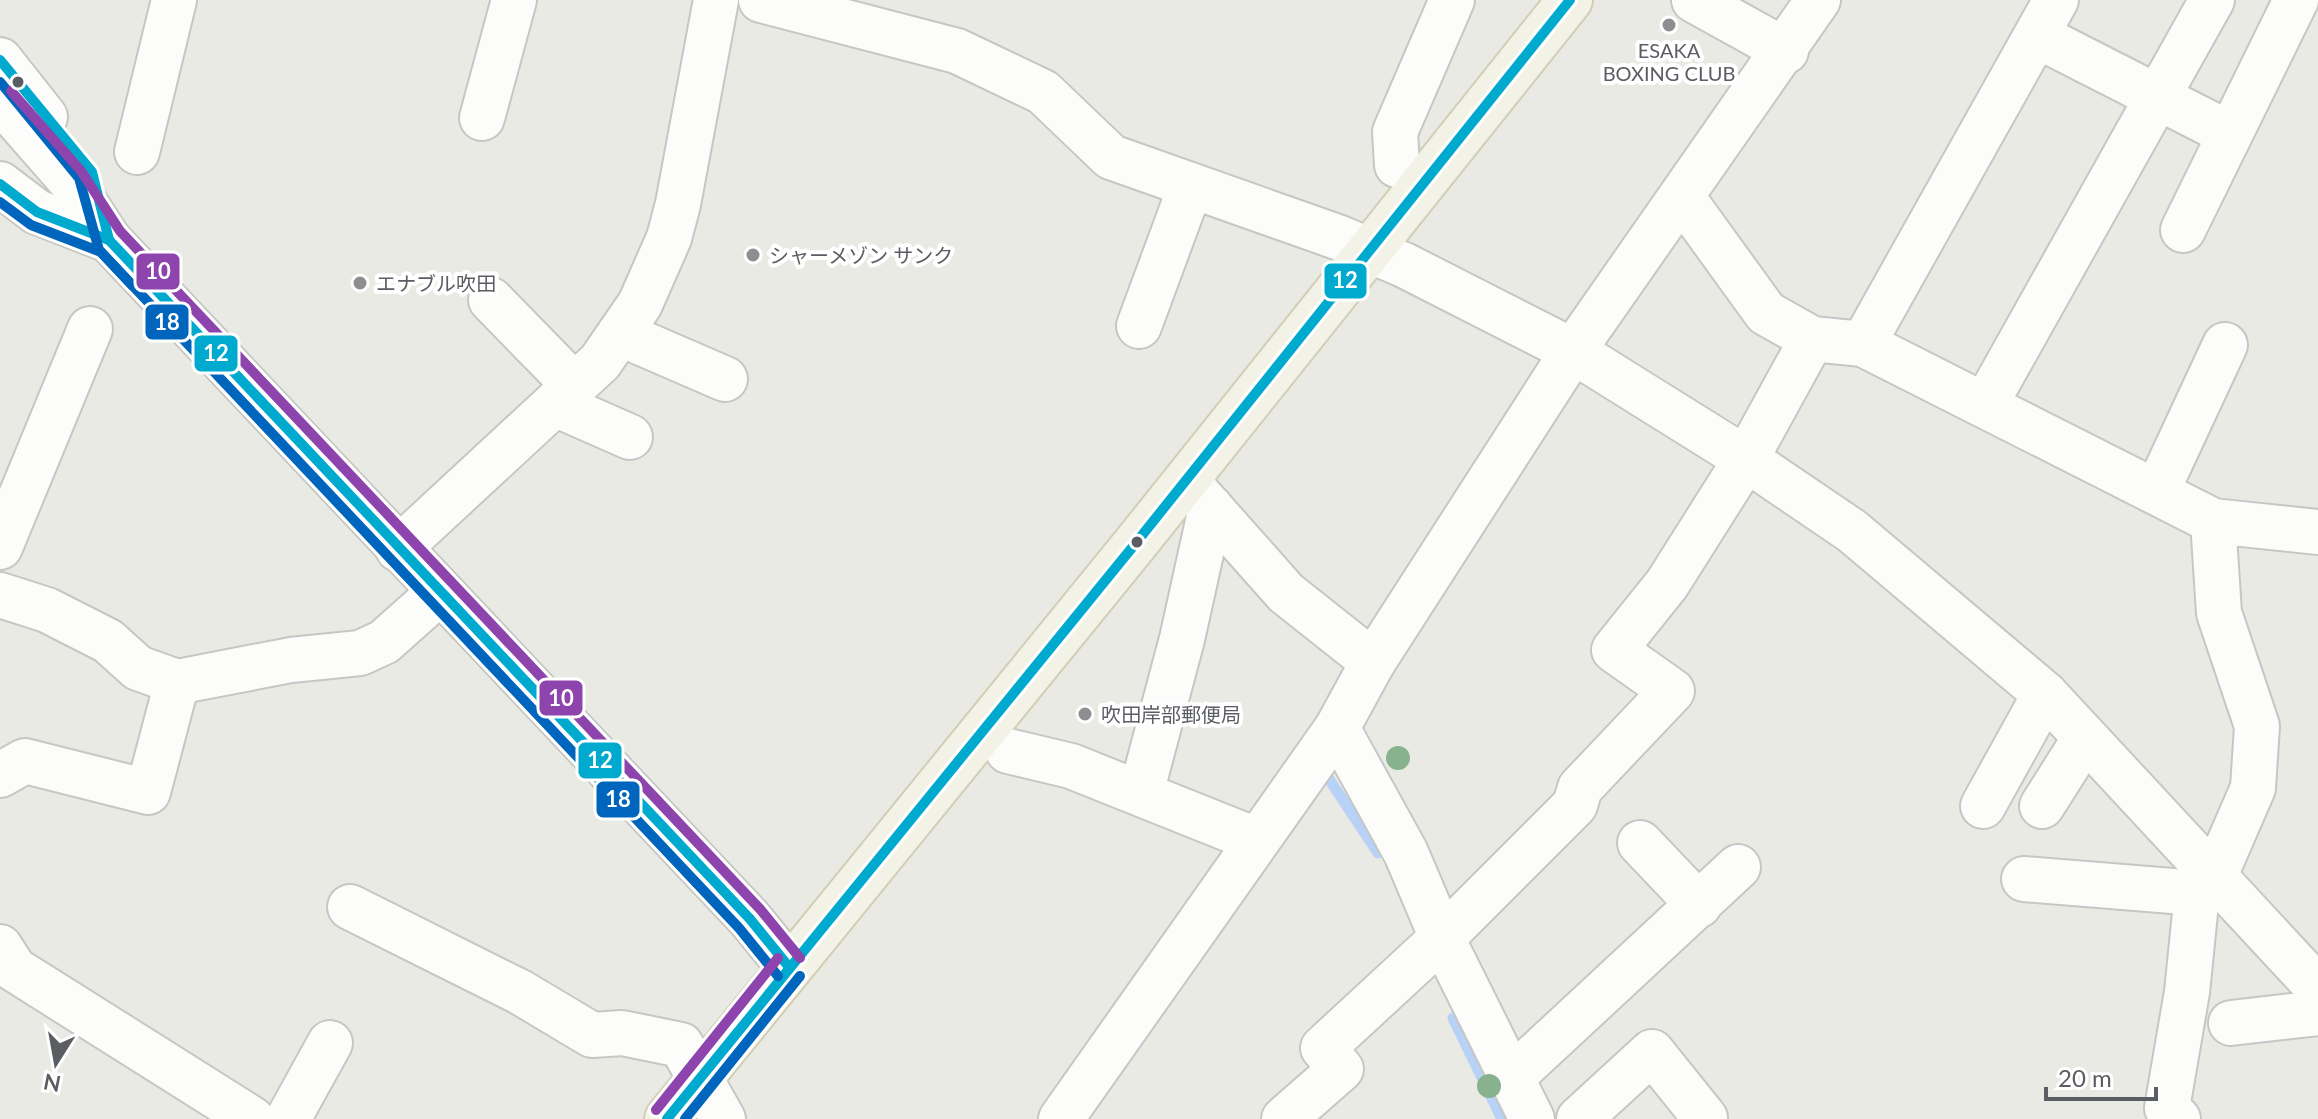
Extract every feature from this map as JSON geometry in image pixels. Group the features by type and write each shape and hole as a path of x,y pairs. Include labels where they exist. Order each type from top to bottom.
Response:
{"main road":[{"path":"667,1119 789,967 1198,494 1372,251 1570,0"}],"street":[{"path":"137,152 174,0"},
{"path":"482,118 514,0"},
{"path":"398,549 565,395 621,334 640,304 669,238 716,0"},
{"path":"761,0 957,51 1043,92 1111,157 1372,251 1573,351 1746,459 1852,531 2045,694 2085,738 2205,885 2318,988"},
{"path":"1397,165 1395,132 1452,0"},
{"path":"1694,0 1786,51"},
{"path":"1061,1119 1337,728 1373,662 1573,351 1786,51 1818,0"},
{"path":"1985,405 2212,0"},
{"path":"2183,230 2294,4"},
{"path":"1863,344 2047,18 2158,100 2228,133"},
{"path":"0,60 92,172 109,240"},
{"path":"0,100 70,180 109,240 750,919 789,967"},
{"path":"0,144 50,197 109,240"},
{"path":"0,184 37,212 109,240"},
{"path":"1139,326 1190,188"},
{"path":"1682,197 1766,313 1812,339 1863,344 2213,521 2318,532"},
{"path":"491,300 565,395 630,437"},
{"path":"0,547 90,329"},
{"path":"621,334 725,379"},
{"path":"1284,1119 1341,1069 1323,1048 1442,938 1575,805 1580,788 1672,691 1614,650 1667,584 1746,459 1812,339"},
{"path":"2157,491 2225,345"},
{"path":"1198,494 1286,593 1373,662"},
{"path":"1141,793 1182,639 1198,494"},
{"path":"2178,1119 2167,1108 2205,885 2253,788 2257,726 2219,613 2213,521"},
{"path":"0,595 47,610 108,641 138,668 177,682 291,660 360,653 384,642 439,593"},
{"path":"0,775 25,761 148,792 177,682"},
{"path":"1983,806 2045,694"},
{"path":"1337,728 1406,853 1442,938 1532,1119"},
{"path":"2042,806 2085,738"},
{"path":"1008,751 1071,766 1256,840"},
{"path":"1640,843 1699,905"},
{"path":"1511,1078 1738,867"},
{"path":"2024,879 2205,885"},
{"path":"350,907 520,992 592,1035 622,1033 681,1045 723,1119"},
{"path":"5,969 252,1119"},
{"path":"2231,1023 2318,1013"},
{"path":"288,1119 330,1043"},
{"path":"1579,1119 1652,1052 1705,1118"}],"waterway":[{"path":"1325,773 1378,853"},
{"path":"1453,1018 1502,1119"}],"transit line":[{"name":"12","path":"667,1119 1135,544 1570,0"},
{"name":"12","path":"0,60 92,172 109,240"},
{"name":"18","path":"0,82 79,178 99,250 739,928 778,976"},
{"name":"10","path":"11,91 81,171 120,231 760,909 800,958"},
{"name":"12","path":"0,184 37,212 109,240 750,919 789,967"},
{"name":"18","path":"0,202 31,225 101,252 132,285"},
{"name":"10","path":"656,1110 778,958"},
{"name":"18","path":"685,1119 800,976"}],"place":[{"name":"ESAKA BOXING CLUB","path":"1669,25"},
{"name":"シャーメゾン サンク","path":"753,255"},
{"name":"エナブル吹田","path":"360,283"},
{"name":"吹田岸部郵便局","path":"1085,714"}]}
